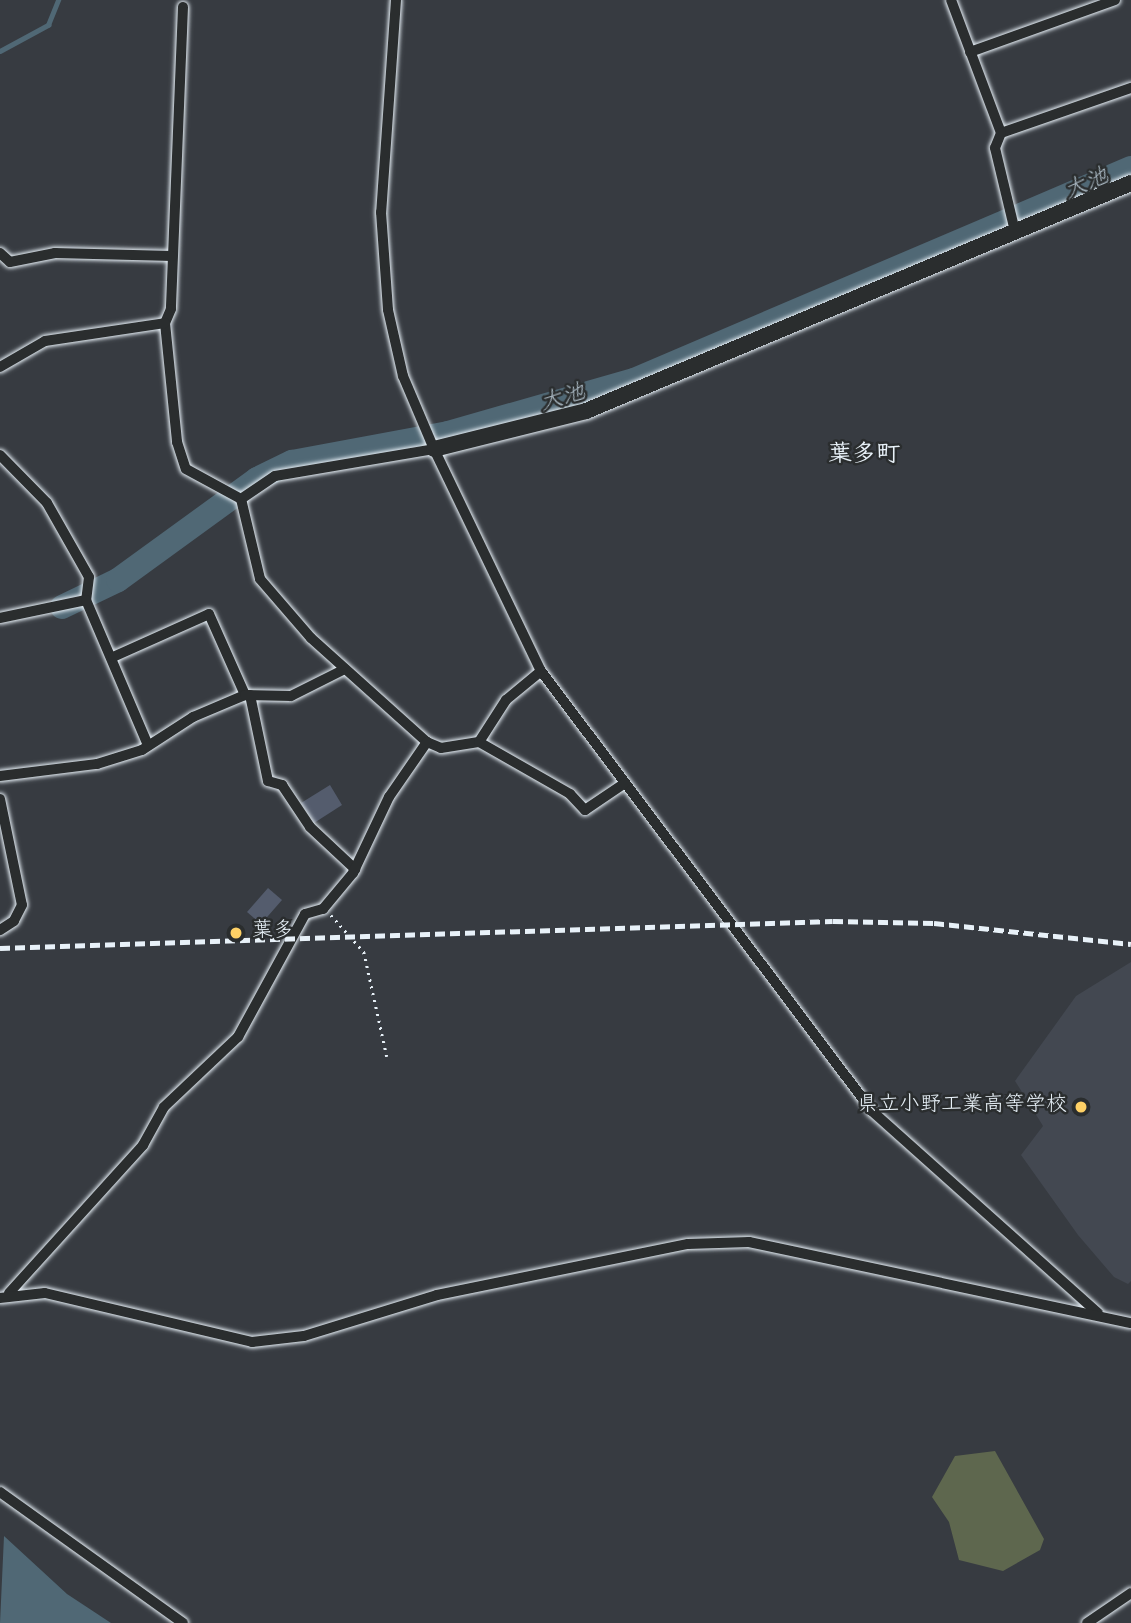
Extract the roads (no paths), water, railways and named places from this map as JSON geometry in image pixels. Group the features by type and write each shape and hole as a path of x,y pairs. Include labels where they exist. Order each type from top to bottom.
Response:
{"street":[{"path":"396,0 382,281 403,376 541,671 872,1111 1098,1313"},
{"path":"951,0 1000,134 995,148 1016,232"},
{"path":"970,52 1115,0"},
{"path":"183,7 172,256 165,323 186,469 241,499 260,579 345,669 427,742 441,748 479,742 585,810 625,783"},
{"path":"1000,134 1131,88"},
{"path":"241,499 275,475 435,449 586,411 1131,183"},
{"path":"0,253 10,262 55,253 172,256"},
{"path":"0,367 46,341 165,323"},
{"path":"0,455 47,503 89,577 86,600 113,657 147,743"},
{"path":"0,618 86,600"},
{"path":"113,657 209,614 247,695 268,781 282,785 310,827 355,869"},
{"path":"0,776 57,774 147,743 247,695 290,696 345,669"},
{"path":"479,742 506,701 541,671"},
{"path":"4,1296 143,1145 164,1107 238,1037 305,914 323,909 355,869 389,797 427,742"},
{"path":"0,799 22,905 14,921 0,930"},
{"path":"4,1296 46,1293 252,1342 304,1336 437,1296 675,1247 750,1242 1098,1313 1131,1323"},
{"path":"0,1492 183,1623"},
{"path":"1087,1623 1131,1593"}],"water":[{"path":"4,1536 67,1594 111,1623 0,1623"}],"waterway":[{"path":"0,51 48,25 58,0"},
{"name":"大池","path":"62,607 118,580 257,479 292,462 448,433 634,380 1131,168"}],"railway":[{"path":"0,948 833,921 934,923 1131,944"}],"place":[{"name":"葉多","path":"236,933"},
{"name":"県立小野工業高等学校","path":"1081,1107"}],"district":[{"name":"葉多町","path":"864,457"}]}
